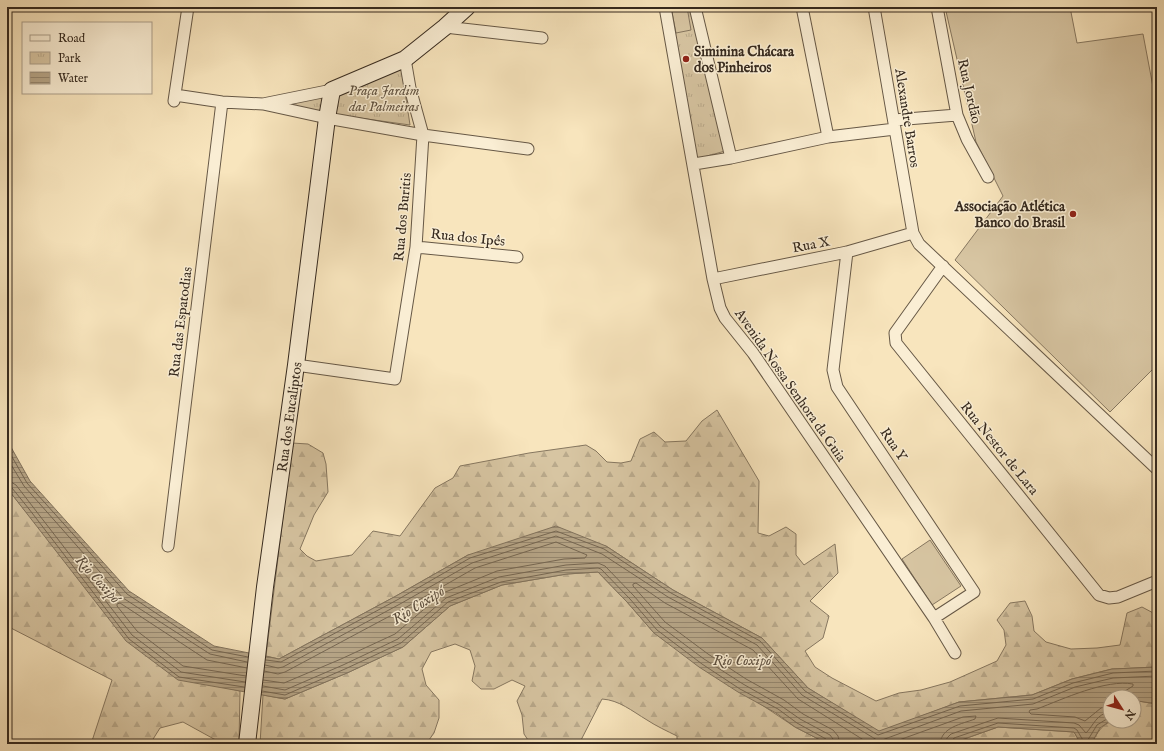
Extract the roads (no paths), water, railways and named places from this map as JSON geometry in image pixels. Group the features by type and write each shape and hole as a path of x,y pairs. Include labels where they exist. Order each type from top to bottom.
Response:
{"street":[{"path":"188,7 174,98 263,104 327,118 423,135 528,149"},
{"path":"263,104 332,90 405,59 446,27 467,7"},
{"name":"Avenida Nossa Senhora da Guia","path":"665,7 694,164 713,279 720,308 725,318 753,353 934,618 955,653"},
{"path":"695,7 731,158"},
{"path":"802,7 828,137"},
{"name":"Alexandre Barros","path":"874,7 913,233"},
{"name":"Rua Jordão","path":"938,7 958,115 967,139 988,177"},
{"path":"446,27 542,38"},
{"name":"Rua dos Buritis","path":"296,365 395,379 416,247 423,135 410,88 405,59"},
{"name":"Rua dos Eucaliptos","path":"247,744 265,587 296,365 327,118 332,90"},
{"name":"Rua das Espatodias","path":"168,546 222,102"},
{"path":"694,164 731,158 894,124 958,115"},
{"path":"913,233 919,244 1157,468"},
{"name":"Rua X","path":"713,279 846,252 913,233"},
{"name":"Rua dos Ipês","path":"416,247 516,257"},
{"name":"Rua Y","path":"846,252 833,370 837,387 974,592 934,618"},
{"name":"Rua Nestor de Lara","path":"943,266 895,333 896,343 1098,595 1109,598 1118,597 1157,580"}],"water":[{"name":"Rio Coxipó","path":"7,440 30,481 129,591 214,646 279,659 396,596 468,555 556,526 606,546 673,590 762,638 808,688 879,731 959,702 1032,695 1072,679 1112,669 1157,667 1157,704 1142,702 1142,689 1102,689 1102,727 1091,744 1081,744 1074,732 998,727 950,744 828,744 795,727 776,713 738,692 699,667 654,633 598,572 567,574 502,585 450,606 403,647 347,673 285,699 178,680 126,641 7,488"}],"place":[{"name":"Siminina Chácara dos Pinheiros","path":"686,59"},
{"name":"Associação Atlética Banco do Brasil","path":"1073,214"}],"park label":[{"name":"Praça Jardim das Palmeiras","path":"384,98"}]}
